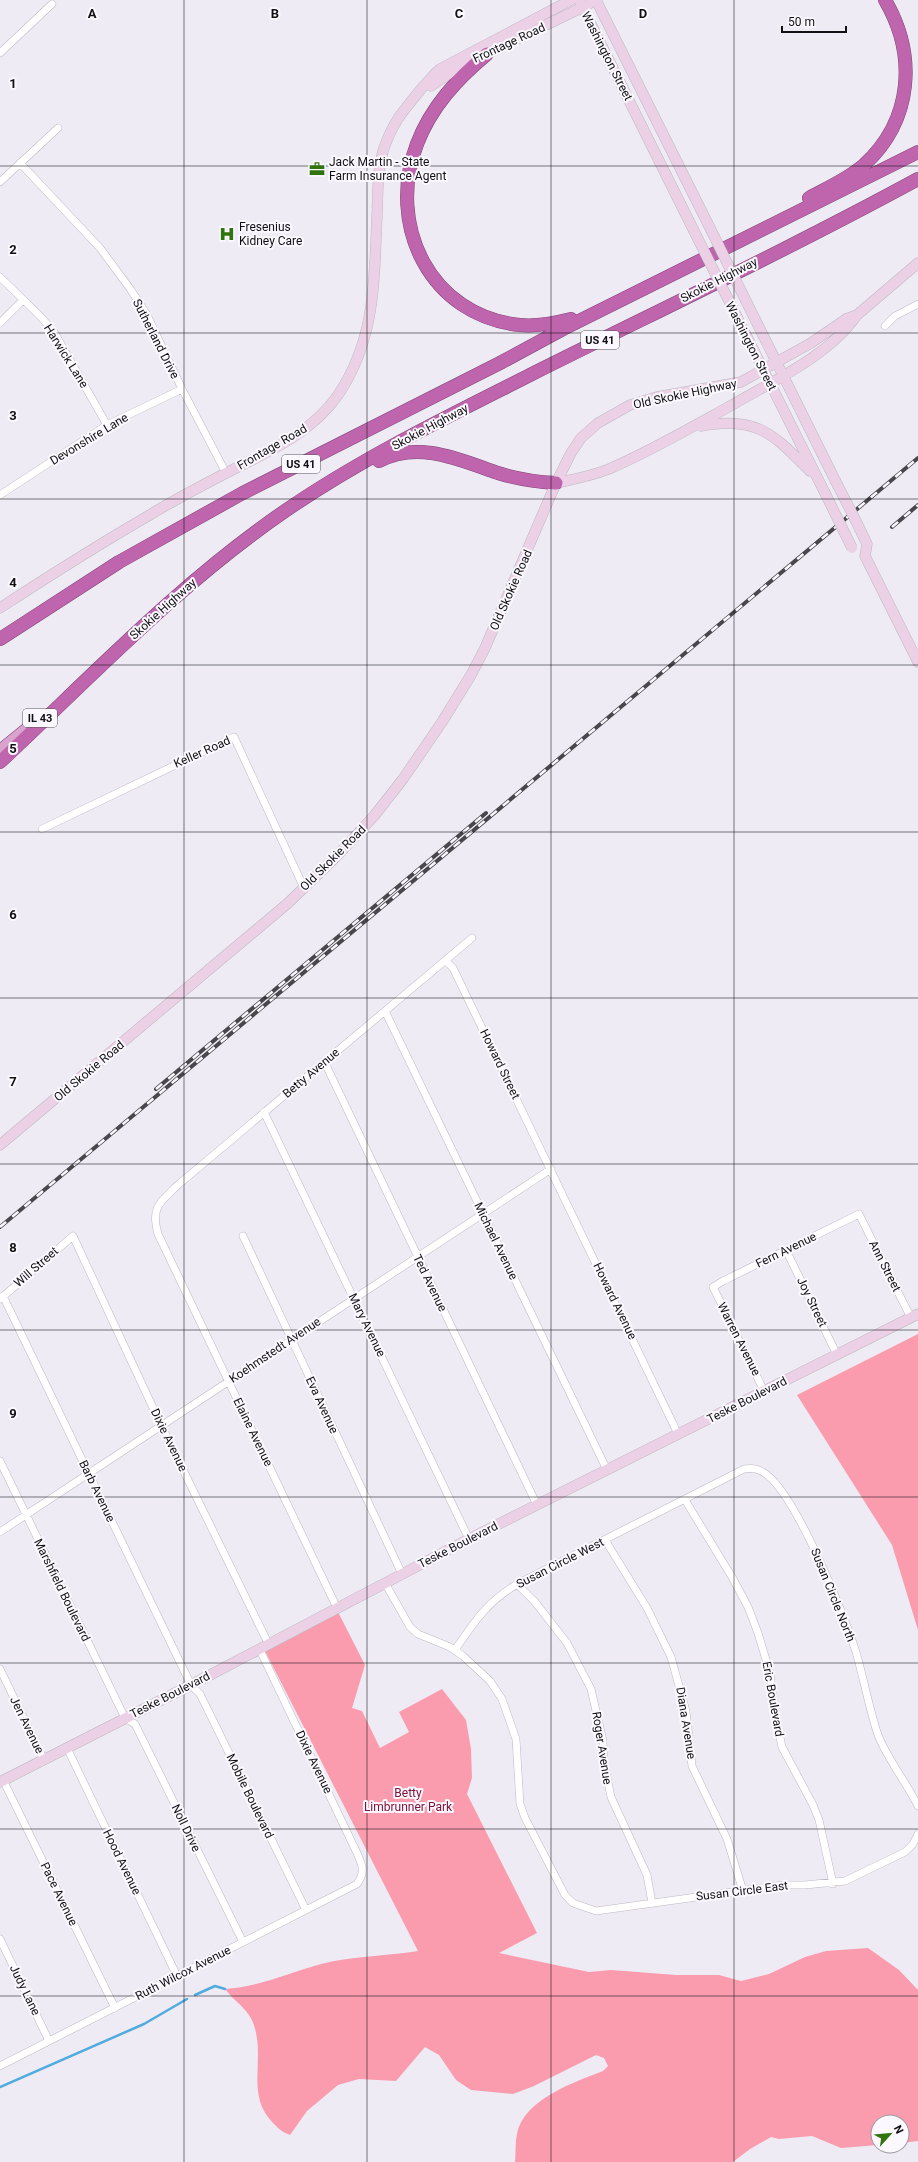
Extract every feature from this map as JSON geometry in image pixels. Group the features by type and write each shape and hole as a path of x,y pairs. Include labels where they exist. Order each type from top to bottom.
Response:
{"highway":[{"path":"728,246 852,174 863,166 885,140 900,108 905,86 906,62 901,35 895,18 885,0"},
{"path":"487,54 445,95 426,124 417,145 409,174 407,193 408,218 418,253 434,279 452,298 479,314 500,322 522,326 550,324 574,318 611,305"},
{"name":"Skokie Highway","path":"0,639 68,594 187,524 611,305 918,152"},
{"name":"Skokie Highway","path":"0,762 192,583 236,547 286,510 356,466 449,416 918,178"},
{"path":"286,510 309,502 353,474 385,458 415,452 450,455 499,473 538,482 556,483"}],"main road":[{"name":"IL 43","path":"0,750 80,686"}],"street":[{"name":"Frontage Road","path":"0,608 148,516 300,433 330,406 345,384 360,352 371,316 379,173 384,150 394,124 404,108 424,87 428,79 440,69 571,0"},
{"name":"Frontage Road","path":"424,87 430,87 456,69 581,4 596,0"},
{"name":"Washington Street","path":"596,0 864,537 867,544 865,556 918,662"},
{"path":"0,53 52,4"},
{"name":"Washington Street","path":"581,4 852,548 855,553 865,556"},
{"path":"0,182 58,128"},
{"name":"Sutherland Drive","path":"20,163 100,248 119,272 146,315 182,389 226,473"},
{"path":"556,483 584,477 609,469 691,428 784,376 817,354 849,326 857,315 918,263"},
{"name":"Harwick Lane","path":"0,277 41,316 54,332 107,425"},
{"path":"0,323 23,300"},
{"path":"885,326 895,316 918,304"},
{"name":"Old Skokie Highway","path":"556,483 571,453 582,438 598,423 613,413 643,401 741,382 810,343 846,318 857,315"},
{"name":"Devonshire Lane","path":"0,495 107,425 182,389"},
{"path":"691,428 728,422 760,428 784,443 817,477"},
{"name":"Old Skokie Road","path":"0,1145 304,888 337,856 374,816 403,779 455,702 485,648 556,483"},
{"name":"Keller Road","path":"42,829 234,737 304,888"},
{"name":"Betty Avenue","path":"156,1212 164,1198 179,1184 472,938"},
{"name":"Howard Street","path":"446,961 453,968 551,1169"},
{"name":"Michael Avenue","path":"385,1011 607,1470"},
{"name":"Ted Avenue","path":"324,1061 536,1505"},
{"name":"Mary Avenue","path":"264,1112 469,1539"},
{"name":"Koehmstedt Avenue","path":"0,1532 551,1169"},
{"name":"Howard Avenue","path":"551,1169 678,1434"},
{"name":"Elaine Avenue","path":"156,1212 154,1220 158,1234 337,1608"},
{"name":"Fern Avenue","path":"713,1287 859,1214"},
{"name":"Ann Street","path":"859,1214 915,1316"},
{"name":"Will Street","path":"2,1298 73,1236"},
{"name":"Dixie Avenue","path":"73,1236 264,1645 362,1865 362,1877"},
{"name":"Eva Avenue","path":"243,1236 402,1574"},
{"name":"Joy Street","path":"786,1250 837,1355"},
{"name":"Warren Avenue","path":"713,1287 764,1391"},
{"name":"Barb Avenue","path":"2,1298 89,1473 191,1685"},
{"name":"Teske Boulevard","path":"2,1781 191,1685 264,1645 469,1539 915,1316"},
{"name":"Marshfield Boulevard","path":"0,1461 125,1718"},
{"name":"Susan Circle North","path":"685,1500 744,1469 751,1468 762,1471 769,1476 782,1493 824,1568 842,1611 856,1653 879,1735 887,1754 918,1806"},
{"name":"Susan Circle West","path":"455,1650 483,1610 497,1597 517,1584 685,1500"},
{"name":"Eric Boulevard","path":"685,1500 748,1606 770,1673 775,1714 782,1748 819,1820 833,1884"},
{"name":"Diana Avenue","path":"605,1540 647,1608 671,1657 686,1711 692,1766 727,1839 742,1891"},
{"name":"Susan Circle East","path":"385,1583 410,1627 418,1634 455,1650 478,1668 490,1681 502,1699 516,1739 520,1804 565,1895 573,1903 596,1911 783,1885 833,1884"},
{"name":"Roger Avenue","path":"517,1584 535,1602 567,1643 591,1689 603,1741 604,1763 611,1797 644,1869 652,1904"},
{"name":"Jen Avenue","path":"0,1669 44,1760"},
{"name":"Mobile Boulevard","path":"191,1685 200,1694 306,1910"},
{"name":"Noll Drive","path":"125,1718 135,1724 243,1942"},
{"name":"Hood Avenue","path":"67,1748 178,1976"},
{"name":"Pace Avenue","path":"2,1781 115,2008"},
{"path":"833,1884 845,1881 905,1852 913,1844 918,1834"},
{"name":"Ruth Wilcox Avenue","path":"0,2066 357,1884 362,1877"},
{"name":"Judy Lane","path":"0,1939 49,2041"}],"green space":[{"path":"918,1334 918,1630 892,1545 797,1395"},
{"name":"Betty Limbrunner Park","path":"338,1612 365,1665 352,1708 362,1711 380,1748 409,1732 399,1712 442,1689 466,1720 471,1749 472,1778 467,1794 537,1933 499,1953 589,1972 611,1970 676,1975 719,1975 741,1981 769,1974 805,1957 826,1951 868,1948 899,1970 918,1990 918,2141 910,2142 910,2114 870,2114 870,2146 841,2148 812,2136 779,2139 771,2137 750,2149 733,2162 515,2162 517,2134 521,2122 529,2111 551,2094 603,2071 608,2066 604,2058 596,2055 534,2086 513,2094 471,2090 456,2080 439,2055 425,2047 396,2081 359,2079 338,2085 307,2111 290,2135 277,2127 265,2113 260,2102 257,2080 258,2045 254,2025 248,2013 225,1989 261,1983 333,1961 418,1951 264,1649"}],"waterway":[{"path":"195,1995 215,1986 225,1989"},
{"path":"0,2087 144,2024 187,1999"}],"railway":[{"path":"0,1227 918,458"},
{"path":"892,527 918,505"},
{"path":"156,1089 486,813"}],"place":[{"name":"Jack Martin - State Farm Insurance Agent","path":"317,169"},
{"name":"Fresenius Kidney Care","path":"227,234"}]}
